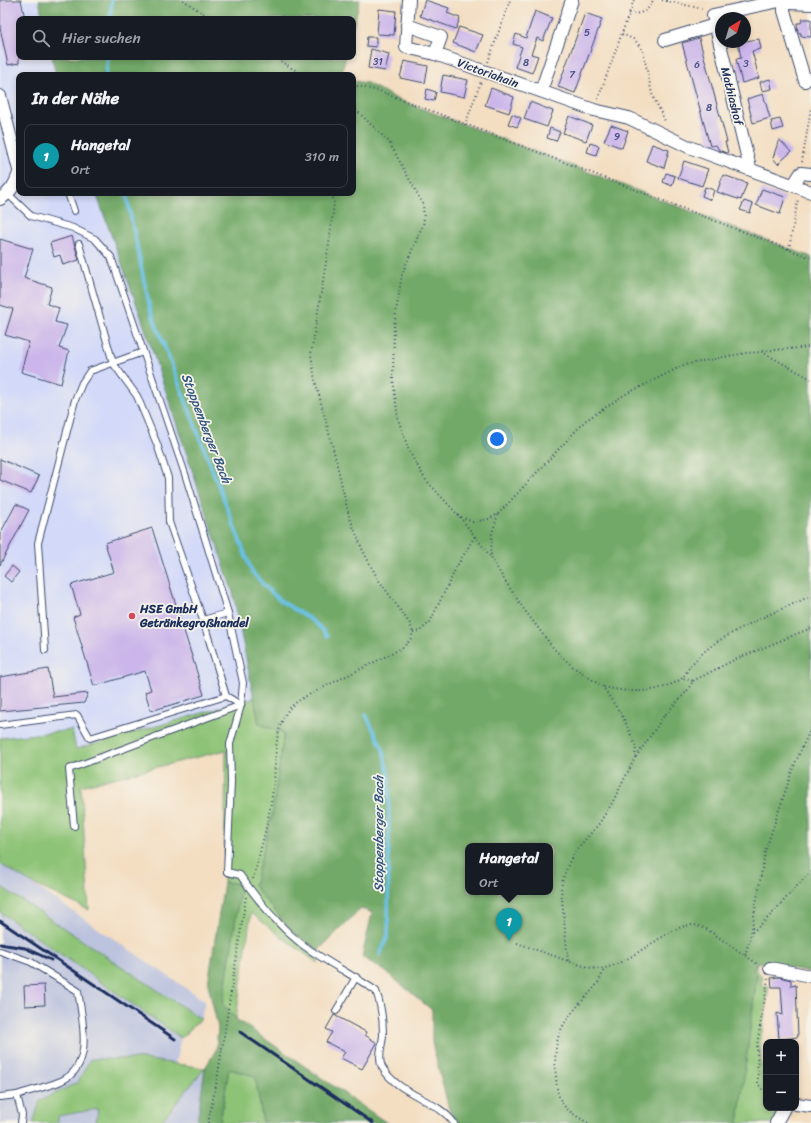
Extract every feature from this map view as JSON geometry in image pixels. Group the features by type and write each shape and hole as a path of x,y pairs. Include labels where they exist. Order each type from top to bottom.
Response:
{"street":[{"name":"Victoriahain","path":"409,0 406,47 435,54 594,110 622,116 646,125 676,140"},
{"path":"541,91 572,0"},
{"path":"784,0 784,11 806,63 805,80"},
{"path":"665,40 714,20 784,0 790,3 811,4"},
{"name":"Mathiashof","path":"714,20 750,168"},
{"path":"407,25 441,37 435,54"},
{"path":"0,96 16,160"},
{"path":"676,140 689,147 802,188 806,174"},
{"path":"4,197 16,184"},
{"path":"770,968 811,976"},
{"path":"799,1104 811,1106"},
{"path":"776,1123 782,1111"}],"lane":[{"path":"69,196 74,211"},
{"path":"4,197 31,216 73,228 95,239 111,257 186,477 228,613 243,683 241,705 230,744 231,782 227,872 240,875 286,931 304,946 356,977 376,991 380,1004 383,1035 380,1062 382,1068 405,1089 443,1111 454,1123"},
{"path":"79,244 113,363 137,396 157,444 168,478 169,522 203,620 226,696 241,705"},
{"path":"45,650 38,544 75,400 82,383 90,371 143,352"},
{"path":"203,620 228,613"},
{"path":"0,725 77,715 90,738 226,696"},
{"path":"74,826 69,769 241,705"},
{"path":"0,951 31,962 78,991 84,1037 83,1054 76,1070 69,1076 62,1080 17,1095 0,1097"},
{"path":"336,1011 356,977"},
{"path":"17,1095 22,1115 21,1123"}],"path":[{"path":"183,0 207,16"},
{"path":"594,110 634,0"},
{"path":"630,13 642,13 648,9 653,0"},
{"path":"662,0 703,8 714,20"},
{"path":"622,34 636,40 643,51 655,102 676,140"},
{"path":"279,60 298,72"},
{"path":"356,86 380,91 811,258"},
{"path":"806,174 811,108"},
{"path":"356,110 389,142 423,204 424,222 402,274 394,326 394,385 398,419 409,451 425,479 459,516 491,557 523,608 554,649 572,666 603,687 622,691 642,692 661,688 682,678 708,648 743,628 811,596"},
{"path":"789,249 802,188"},
{"path":"208,1123 217,1080 246,897 264,841 275,774 275,751 284,719 289,709 308,696 402,648 411,640 413,632 410,624 378,579 363,551 348,516 334,452 315,380 311,354 329,244 334,203 333,196"},
{"path":"459,516 473,522 489,519 498,514 585,421 624,395 684,365 762,352 811,348"},
{"path":"762,352 811,379"},
{"path":"491,557 492,534 498,514"},
{"path":"413,632 420,631 430,622 457,566 475,536"},
{"path":"568,961 561,889 563,878 577,849 598,825 611,805 635,758 664,716 687,691 693,681 734,660 811,628"},
{"path":"682,678 693,681"},
{"path":"603,687 630,729 636,747 635,758"},
{"path":"745,955 752,932 765,852 793,768 811,728"},
{"path":"752,932 764,922 795,887 811,872"},
{"path":"517,943 568,961 589,967 604,969 638,954 662,938 689,925 699,926 708,930 758,965 770,968 757,1046 758,1084 763,1090"},
{"path":"588,1123 567,1110 559,1098 556,1083 555,1046 562,1029 581,1002 596,988 604,969"}],"shaded area":[{"path":"0,0 38,0 41,16 16,16 16,60 52,60 54,72 16,72 16,196 97,196 140,314 233,593 255,698 75,749 72,730 0,738"},
{"path":"0,864 31,883 205,1001 201,1019 0,886"},
{"path":"0,912 181,1038 175,1064 142,1059 78,1082 40,1101 33,1123 0,1123"},
{"path":"205,1068 197,1123 160,1123"},
{"path":"99,1109 96,1123 58,1123 58,1116"}],"green space":[{"path":"39,0 360,0 356,16 42,16"},
{"path":"53,60 345,60 342,72 55,72"},
{"path":"356,81 367,83 397,99 811,257 811,972 757,962 753,970 757,975 738,1123 457,1123 449,1109 432,1043 432,1010 385,971 362,957 372,913 361,908 319,950 293,932 254,886 272,815 284,733 259,724 233,593 140,314 97,196 356,196"},
{"path":"255,698 259,724 284,733 272,815 254,886 293,932 319,950 318,963 251,913 236,1019 223,1004 241,884 224,882 226,750 81,786 89,910 31,883 0,864 0,738 72,730 76,749"},
{"path":"224,882 241,884 223,1004 236,1019 387,1123 263,1123 255,1076 229,1069 220,1123 197,1123 205,1068 216,1050 218,1028 208,984"},
{"path":"0,886 201,1019 181,1038 0,912"},
{"path":"757,962 756,969 762,977 761,985 769,986 760,1045 763,1111 781,1111 775,1123 738,1123 757,975 753,970"},
{"path":"90,1059 142,1059 205,1068 160,1123 96,1123 98,1109 58,1116 58,1123 33,1123 40,1101 78,1082"},
{"path":"229,1069 255,1076 263,1123 220,1123"}],"building":[{"path":"0,0 21,0 24,16 16,16 16,60 19,60 19,63 8,65 0,28"},
{"path":"425,0 449,8 447,13 460,18 456,29 420,16"},
{"path":"379,9 396,11 394,35 377,34"},
{"path":"535,11 552,18 543,41 537,38 531,54 538,56 532,73 515,67 522,47 513,44 516,34 526,38"},
{"path":"585,13 602,19 575,93 558,87"},
{"path":"802,19 811,19 811,37 801,36 801,33 798,33 797,23 801,23"},
{"path":"459,27 483,35 476,52 453,43"},
{"path":"367,37 376,37 376,47 366,46"},
{"path":"699,38 727,142 725,142 728,152 726,153 719,150 716,145 710,146 682,43"},
{"path":"759,39 761,49 752,51 759,78 742,83 736,59 741,58 739,48 751,48 751,40"},
{"path":"371,49 389,54 385,71 368,68"},
{"path":"404,61 428,66 425,83 400,78"},
{"path":"443,75 468,80 464,97 440,92"},
{"path":"770,79 772,89 762,91 760,82"},
{"path":"491,88 514,97 509,113 485,105"},
{"path":"427,89 436,92 434,101 425,99"},
{"path":"763,94 770,118 753,123 747,99"},
{"path":"530,102 553,111 547,127 524,119"},
{"path":"512,114 521,118 517,127 508,124"},
{"path":"569,116 592,125 586,141 563,133"},
{"path":"780,119 783,128 773,131 771,121"},
{"path":"611,125 628,131 622,148 604,141"},
{"path":"550,128 560,132 556,141 547,138"},
{"path":"779,139 791,152 778,164 773,158"},
{"path":"590,143 599,146 596,155 587,152"},
{"path":"652,144 669,150 664,168 646,161"},
{"path":"684,161 708,169 702,186 678,178"},
{"path":"666,173 675,176 672,186 663,182"},
{"path":"723,175 747,183 741,200 717,192"},
{"path":"705,187 714,190 711,200 702,196"},
{"path":"762,189 785,197 780,214 756,205"},
{"path":"744,201 753,204 750,213 740,210"},
{"path":"72,236 79,260 63,265 60,255 54,257 50,243"},
{"path":"0,239 33,249 24,278 52,287 47,304 59,308 55,322 67,325 59,348 69,351 61,384 21,372 29,342 5,335 13,309 0,305"},
{"path":"0,459 39,476 31,493 0,480"},
{"path":"16,504 29,510 0,565 0,534"},
{"path":"152,528 204,695 151,711 145,692 151,690 145,671 94,686 73,617 80,614 71,585 114,572 105,543"},
{"path":"12,566 19,572 11,582 4,576"},
{"path":"48,669 53,697 88,693 84,703 0,711 0,677"},
{"path":"779,977 791,980 791,986 796,985 798,1037 779,1039 777,1013 783,1015 781,987 772,987 771,978"},
{"path":"44,985 45,1005 25,1006 24,986"},
{"path":"334,1015 366,1032 365,1035 377,1043 362,1069 341,1058 345,1052 326,1042 332,1032 326,1029"}],"waterway":[{"name":"Stoppenberger Bach","path":"110,16 112,0"},
{"name":"Stoppenberger Bach","path":"106,72 108,60"},
{"name":"Stoppenberger Bach","path":"127,196 150,309 252,572 277,598 312,620 327,636"},
{"name":"Stoppenberger Bach","path":"366,715 383,749 389,778 388,935 380,955"}],"railway":[{"path":"0,921 175,1039"},
{"path":"0,944 25,948 51,960"},
{"path":"240,1032 373,1123"}],"place":[{"name":"HSE GmbH Getränkegroßhandel","path":"132,616"},
{"name":"Hangetal","path":"509,941"}]}
